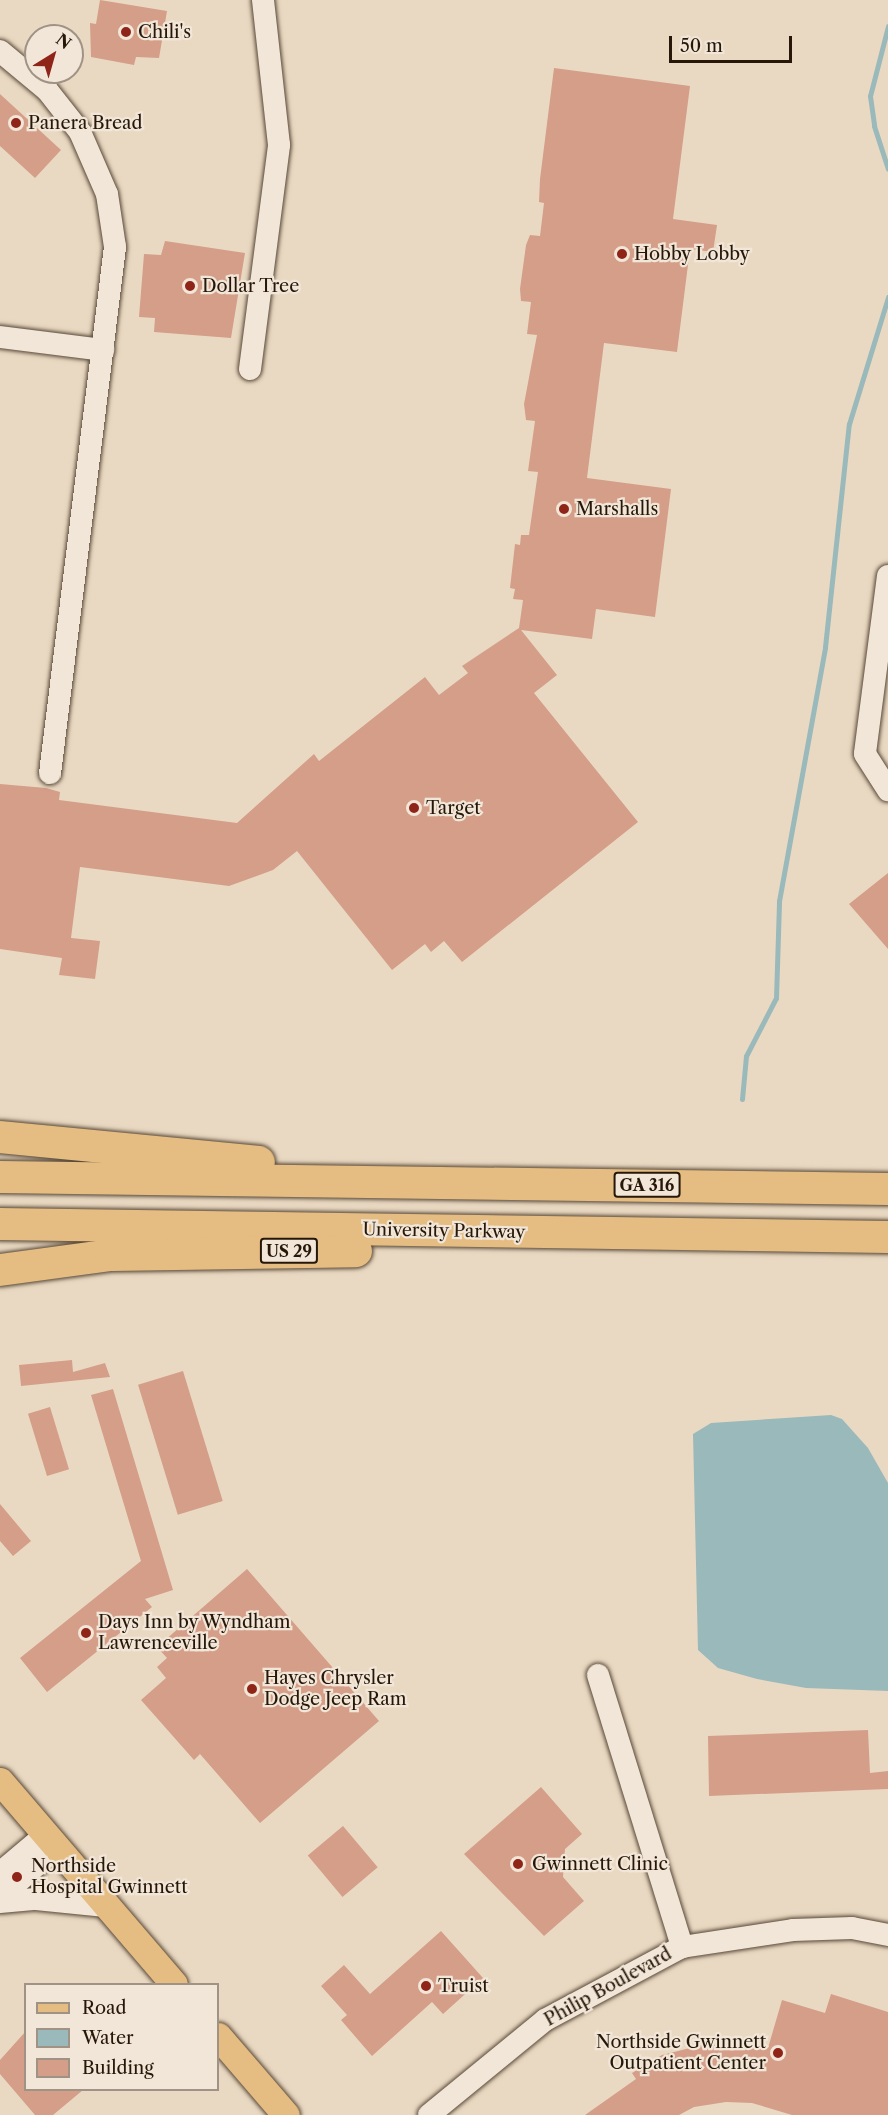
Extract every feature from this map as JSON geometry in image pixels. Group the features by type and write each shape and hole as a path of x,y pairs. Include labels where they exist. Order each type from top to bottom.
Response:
{"highway":[{"path":"0,1137 313,1168 406,1182"},
{"name":"GA 316","path":"0,1177 888,1189"},
{"name":"University Parkway","path":"0,1224 888,1237"},
{"name":"US 29","path":"0,1270 111,1255 453,1251 578,1233"}],"main road":[{"path":"0,1781 173,1983"},
{"path":"219,2037 286,2115"}],"street":[{"path":"250,369 279,145 263,0"},
{"path":"0,51 63,109 97,163 115,247 50,773"},
{"path":"0,337 103,350"},
{"path":"888,576 865,754 888,790"},
{"path":"598,1675 682,1947"},
{"path":"0,1873 51,1841"},
{"path":"0,1900 51,1841"},
{"path":"0,1900 36,1899 106,1906"},
{"name":"Philip Boulevard","path":"429,2115 545,2020 682,1947 793,1930 852,1928 888,1935"}],"water":[{"path":"831,1415 842,1419 868,1448 888,1483 888,1691 806,1688 757,1679 718,1668 698,1650 693,1434 711,1423"}],"building":[{"name":"Chili's","path":"100,0 167,11 159,58 136,57 134,65 91,57 90,23 96,24"},
{"path":"554,68 690,86 673,219 717,225 713,252 690,249 677,352 604,343 587,478 671,489 655,617 596,609 592,639 521,630 557,675 534,693 638,822 462,962 444,941 431,952 425,944 392,970 297,851 273,870 229,886 80,867 71,938 100,941 95,979 59,975 62,958 0,949 0,784 46,788 60,792 59,800 237,823 314,754 319,761 425,677 439,695 468,673 462,666 519,628 523,600 513,599 515,589 510,588 515,544 520,545 521,535 529,535 538,472 528,471 535,421 526,420 524,404 537,335 527,334 531,302 521,301 520,289 526,245 530,235 540,236 544,203 539,202 540,179"},
{"name":"Panera Bread","path":"0,94 61,150 35,178 0,146"},
{"name":"Dollar Tree","path":"165,241 245,253 231,338 154,332 155,318 139,317 144,254 161,255"},
{"path":"888,873 888,949 849,904"},
{"path":"72,1360 73,1372 105,1363 110,1377 21,1386 19,1365"},
{"path":"183,1371 223,1501 178,1515 138,1385"},
{"path":"113,1389 173,1590 145,1599 152,1607 47,1692 20,1658 141,1561 91,1395"},
{"path":"50,1407 69,1469 47,1476 28,1414"},
{"path":"0,1504 31,1541 13,1556 0,1541"},
{"name":"Hayes Chrysler Dodge Jeep Ram","path":"247,1569 379,1721 260,1823 200,1754 194,1760 141,1700 166,1678 157,1667 167,1658 157,1647"},
{"path":"868,1730 870,1773 888,1771 888,1789 709,1796 708,1736"},
{"name":"Gwinnett Clinic","path":"541,1787 582,1834 565,1849 563,1877 584,1901 544,1936 464,1854"},
{"path":"343,1826 378,1867 342,1897 308,1856"},
{"name":"Truist","path":"441,1931 483,1978 443,2014 432,2002 372,2056 341,2020 347,2015 321,1986 344,1965 370,1994"},
{"name":"Northside Gwinnett Outpatient Center","path":"831,1994 888,2012 888,2115 792,2115 752,2103 726,2102 694,2107 679,2115 585,2115 636,2079 632,2073 662,2055 706,2044 768,2048 782,2000 825,2013"},
{"path":"24,2033 24,2091 82,2091 53,2115 35,2115 0,2074 0,2060"}],"waterway":[{"path":"888,26 870,96 874,126 888,169"},
{"path":"742,1099 746,1056 776,998 779,901 825,647 849,424 888,297"}],"place":[{"name":"Chili's","path":"126,32"},
{"name":"Panera Bread","path":"16,123"},
{"name":"Hobby Lobby","path":"622,254"},
{"name":"Dollar Tree","path":"190,286"},
{"name":"Marshalls","path":"564,509"},
{"name":"Target","path":"414,808"},
{"name":"Days Inn by Wyndham Lawrenceville","path":"86,1633"},
{"name":"Hayes Chrysler Dodge Jeep Ram","path":"252,1689"},
{"name":"Gwinnett Clinic","path":"518,1864"},
{"name":"Northside Hospital Gwinnett","path":"17,1877"},
{"name":"Truist","path":"426,1986"},
{"name":"Northside Gwinnett Outpatient Center","path":"778,2053"}]}
